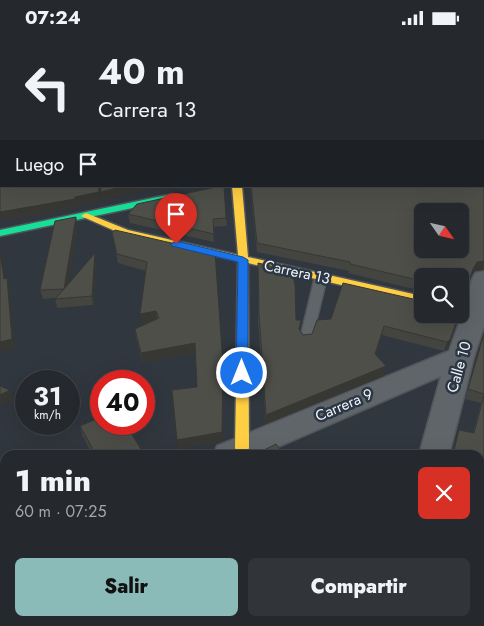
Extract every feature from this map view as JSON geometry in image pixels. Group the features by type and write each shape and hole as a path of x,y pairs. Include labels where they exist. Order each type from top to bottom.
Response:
{"street":[{"path":"235,450 243,260 237,187"},
{"path":"0,233 187,194"},
{"name":"Carrera 13","path":"86,216 125,232 414,298"},
{"name":"Calle 10","path":"435,450 473,311 484,279"},
{"name":"Carrera 9","path":"237,450 460,357"}],"lane":[{"path":"306,339 320,277"}],"building":[{"path":"0,187 99,187 99,192 75,197 75,199 0,212"},
{"path":"100,187 121,187 101,192"},
{"path":"224,187 226,218 213,219 214,234 128,214 137,204"},
{"path":"251,187 484,187 484,261 477,262 469,281 469,268 414,268 414,279 350,264 350,262 257,243"},
{"path":"76,217 64,289 40,290 55,221"},
{"path":"115,230 215,253 223,364 222,432 177,440 172,390 197,387 195,343 141,353 135,329 159,318 156,311 140,314 147,262 117,254 112,233"},
{"path":"0,253 4,279 7,278 12,339 0,342"},
{"path":"95,253 92,296 55,299"},
{"path":"258,263 292,271 295,285 296,320 301,320 299,329 303,335 312,334 317,320 331,319 343,283 414,299 414,323 456,323 450,340 447,342 384,326 375,354 386,366 266,415 259,314"},
{"path":"484,334 484,394 468,389"},
{"path":"0,386 10,390 0,395"},
{"path":"484,395 484,450 454,450 459,430 474,433"},
{"path":"90,422 90,435 132,435 142,450 93,450 80,426"},
{"path":"276,444 281,450 264,450"}],"traffic: fast":[{"path":"0,233 172,197"}],"traffic: slow":[{"path":"237,187 243,260 242,448"},
{"path":"86,216 125,232 414,298"}],"route":[{"path":"176,244 243,260 242,373"}]}
